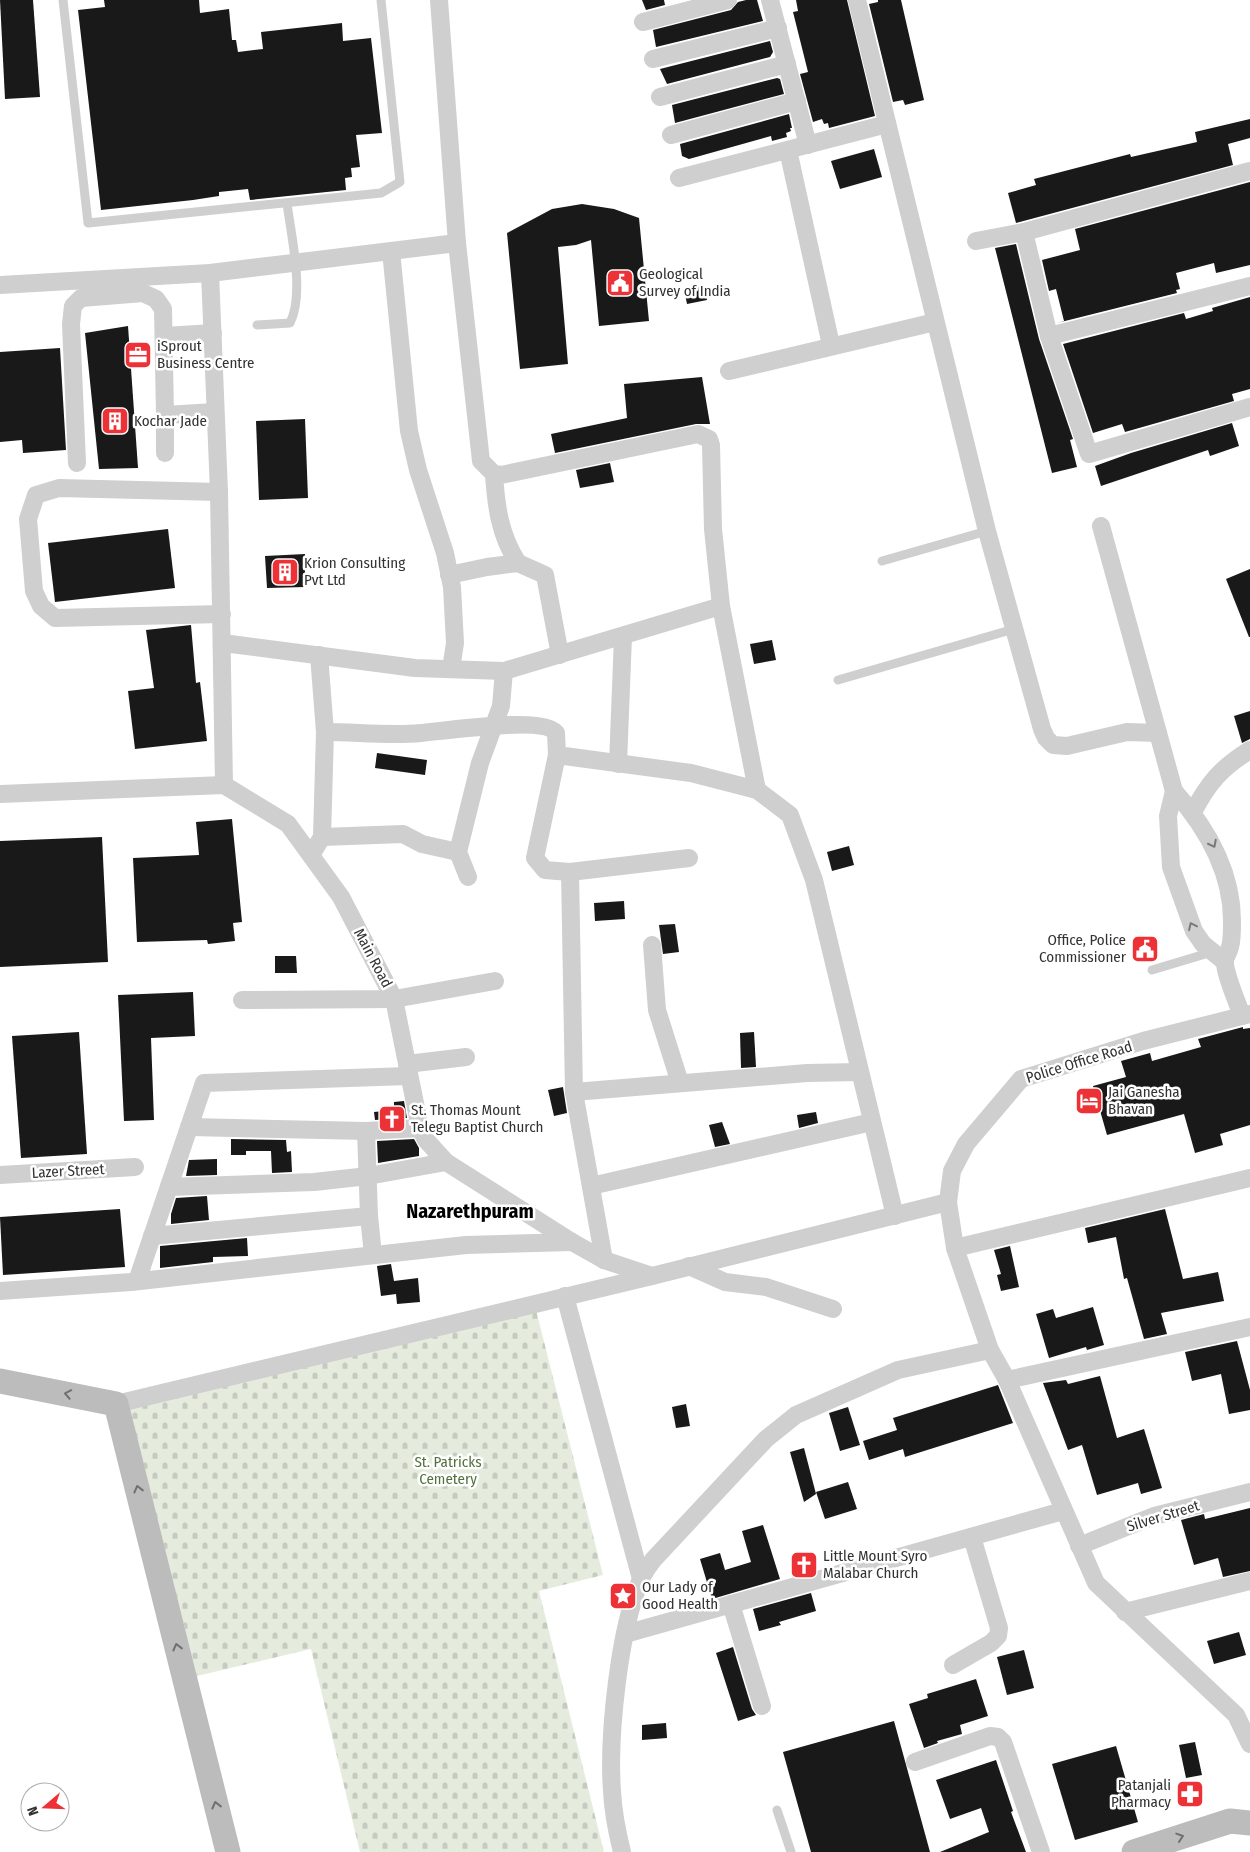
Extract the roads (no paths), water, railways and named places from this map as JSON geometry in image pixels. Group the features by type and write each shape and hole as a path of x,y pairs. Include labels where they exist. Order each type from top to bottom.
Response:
{"main road":[{"path":"0,1381 116,1404 228,1852"},
{"path":"1134,1852 1230,1821 1250,1824"}],"street":[{"path":"439,0 458,243 481,461 494,474 502,475 703,435 711,445 714,528 722,606 757,790"},
{"path":"643,22 728,0"},
{"path":"770,0 808,145"},
{"path":"857,0 987,531 1042,729 1046,738 1053,745 1066,746 1127,732 1158,733"},
{"path":"653,59 778,28"},
{"path":"660,97 787,64"},
{"path":"671,135 797,101"},
{"path":"679,178 887,124"},
{"path":"788,150 831,345"},
{"path":"976,240 1024,232 1250,171"},
{"path":"1024,232 1049,336 1090,454 1250,407"},
{"path":"0,285 210,273 458,243"},
{"path":"392,251 409,431 418,470 434,515 450,575 455,643 452,669"},
{"path":"0,794 224,785 219,492 210,273"},
{"path":"1049,336 1250,286"},
{"path":"77,463 71,324 73,306 81,298 143,293 156,299 164,309 165,453"},
{"path":"729,371 831,345 935,322"},
{"path":"165,336 213,333"},
{"path":"165,415 215,412"},
{"path":"494,474 499,520 509,550 518,563"},
{"path":"219,492 59,488 36,495 28,519 34,591 41,606 55,618 222,614"},
{"path":"1101,526 1174,791 1193,812 1214,845 1231,899 1232,924 1230,946 1218,957"},
{"path":"450,575 518,563 545,575 560,655"},
{"path":"223,643 415,668 504,671 722,606"},
{"path":"618,764 623,636"},
{"path":"310,855 322,837 325,732 318,655"},
{"path":"468,877 458,852 480,763 501,706 504,671"},
{"path":"325,732 420,733 495,726 533,725 551,728 556,733 557,755 535,858 545,870 570,872 689,858"},
{"path":"1193,812 1206,787 1223,767 1250,750"},
{"path":"557,755 691,774 757,790 790,816 814,880 895,1216"},
{"name":"Main Road","path":"224,785 288,824 341,897 394,998 420,1128 426,1140 446,1162 572,1242 604,1260 652,1276"},
{"path":"1174,791 1168,816 1171,868 1194,931 1203,944 1218,957 1246,1015"},
{"path":"322,837 403,834 422,844 458,852"},
{"path":"570,872 574,1092 604,1260"},
{"path":"652,945 658,1010 680,1083"},
{"path":"242,1000 394,998 495,981"},
{"name":"Police Office Road","path":"1243,1714 1125,1612 1096,1584 1007,1380 990,1350 955,1248 948,1202 952,1171 966,1144 1021,1079 1143,1041 1246,1015"},
{"path":"137,1281 204,1083 408,1070 466,1057"},
{"path":"574,1092 807,1073 860,1072"},
{"path":"591,1186 872,1122"},
{"path":"189,1127 366,1131 420,1128"},
{"path":"366,1131 368,1216 373,1255"},
{"path":"169,1187 314,1182 368,1176 446,1162"},
{"name":"Lazer Street","path":"0,1175 135,1167"},
{"path":"955,1248 1250,1178"},
{"path":"116,1404 652,1276 948,1202"},
{"path":"152,1236 368,1216"},
{"path":"0,1291 137,1281 466,1245 572,1242"},
{"path":"689,1266 725,1282 766,1287 833,1309"},
{"path":"565,1296 641,1579"},
{"path":"1007,1380 1250,1327"},
{"path":"622,1852 616,1827 612,1791 617,1690 625,1634 641,1579 653,1560 686,1522 766,1439 796,1415 898,1370 990,1350"},
{"name":"Silver Street","path":"1079,1546 1154,1516 1250,1492"},
{"path":"625,1634 1063,1511"},
{"path":"953,1664 991,1643 998,1636 999,1628 972,1537"},
{"path":"1125,1612 1250,1581"},
{"path":"731,1604 762,1706"},
{"path":"1243,1714 1250,1744"},
{"path":"915,1762 990,1736 998,1737 1003,1742 1042,1852"}],"lane":[{"path":"63,0 88,223 381,193 400,182 381,0"},
{"path":"257,325 290,323 296,302 294,262 287,202"},
{"path":"882,561 987,531"},
{"path":"838,680 1014,630"},
{"path":"1152,970 1218,957"},
{"path":"777,1810 791,1852"}],"place":[{"name":"Geological Survey of India","path":"620,283"},
{"name":"iSprout Business Centre","path":"138,355"},
{"name":"Kochar Jade","path":"115,421"},
{"name":"Krion Consulting Pvt Ltd","path":"285,572"},
{"name":"Office, Police Commissioner","path":"1145,949"},
{"name":"Jai Ganesha Bhavan","path":"1089,1101"},
{"name":"St. Thomas Mount Telegu Baptist Church","path":"392,1119"},
{"name":"Little Mount Syro Malabar Church","path":"804,1565"},
{"name":"Our Lady of Good Health","path":"623,1596"},
{"name":"Patanjali Pharmacy","path":"1190,1794"}],"district":[{"name":"Nazarethpuram","path":"470,1211"}],"park label":[{"name":"St. Patricks Cemetery","path":"448,1470"}]}
